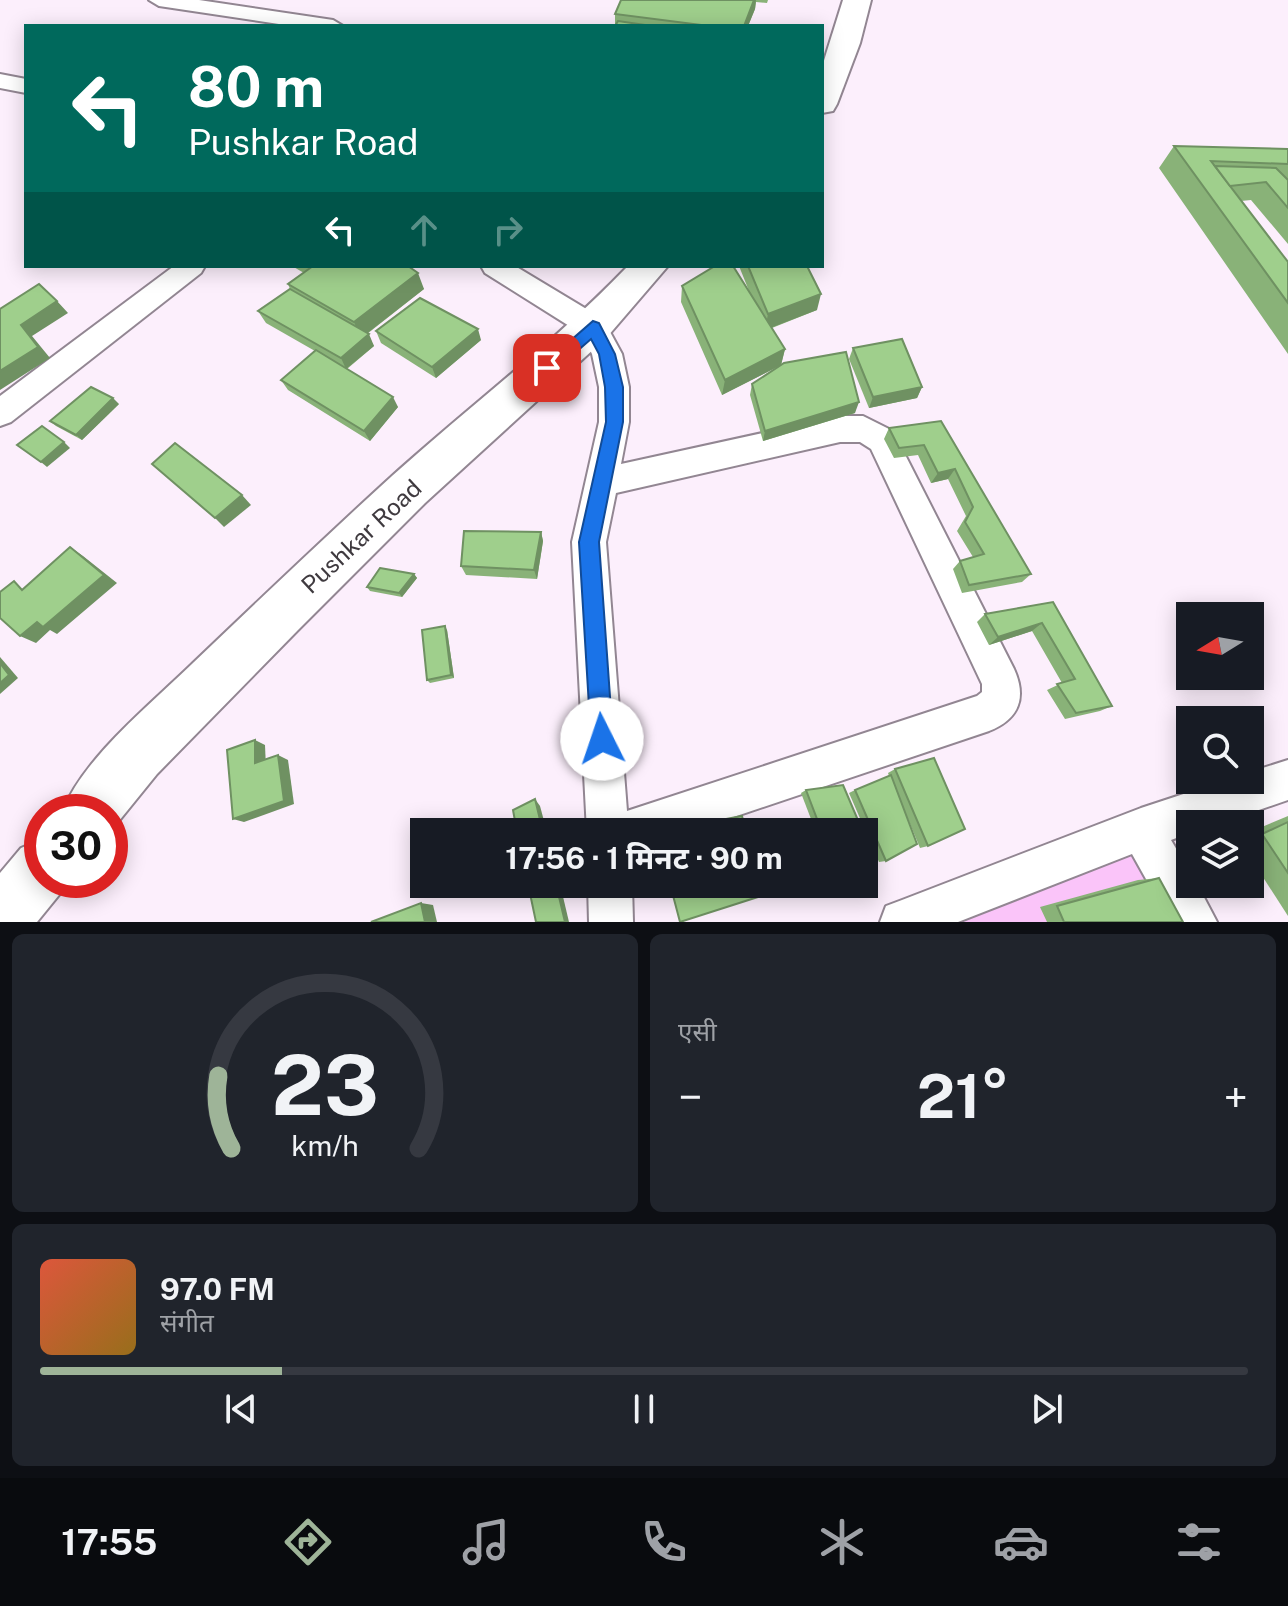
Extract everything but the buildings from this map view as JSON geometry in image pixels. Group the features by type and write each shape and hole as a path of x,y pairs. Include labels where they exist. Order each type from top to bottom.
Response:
{"highway":[{"path":"824,32 834,0"},
{"path":"824,99 846,43 857,0"},
{"name":"Pushkar Road","path":"105,794 138,755 409,489 593,327 654,268"},
{"path":"0,919 24,890"}],"street":[{"path":"174,1 320,24"},
{"path":"0,81 24,86"},
{"path":"0,413 189,268"},
{"path":"497,268 593,327 607,354 614,387 614,422 589,542 607,818"},
{"path":"602,482 840,429 861,427 872,431 882,440 1001,682 1002,700 989,712 668,818"},
{"path":"902,922 1141,829 1288,780"},
{"path":"1141,829 1195,922"},
{"path":"610,898 611,922"}],"shaded area":[{"path":"1141,829 1187,922 901,922"}],"route":[{"path":"547,368 593,327 607,354 614,387 614,422 589,542 602,739"}]}
